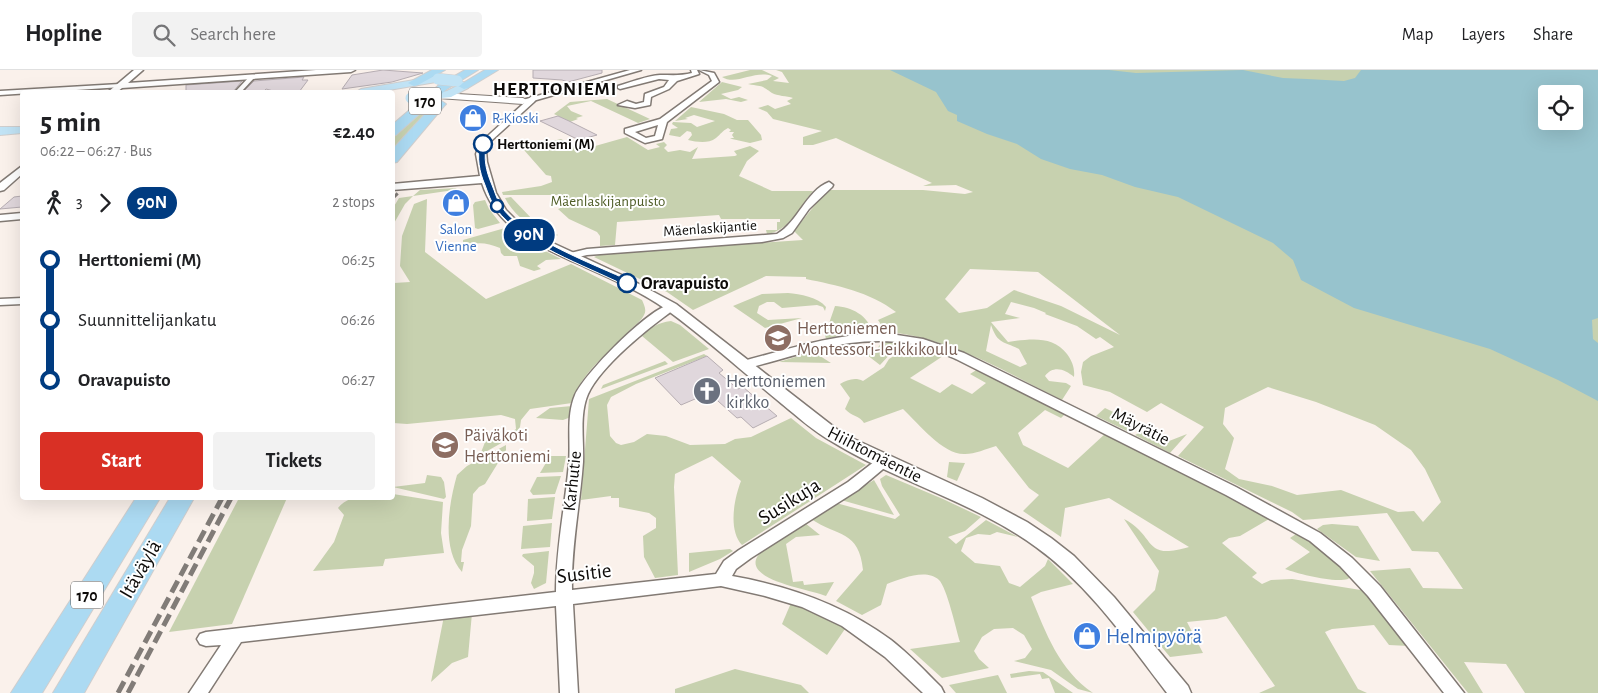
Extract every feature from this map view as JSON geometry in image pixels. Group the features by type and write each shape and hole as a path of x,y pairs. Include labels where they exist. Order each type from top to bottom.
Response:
{"highway":[{"name":"170","path":"395,129 443,87 472,70"},
{"path":"395,117 449,86 494,70"},
{"path":"414,83 449,86"},
{"path":"395,156 434,110 449,86"},
{"name":"Itäväylä","path":"26,693 147,500"},
{"name":"Itäväylä","path":"68,693 181,500"}],"main road":[{"path":"414,83 398,92 397,95 404,98 449,86 527,102"},
{"path":"373,90 414,83"},
{"path":"449,86 470,93 527,102"},
{"path":"0,125 20,123"},
{"path":"0,131 20,130"}],"street":[{"path":"92,90 123,89 135,84 351,70"},
{"path":"527,102 638,70"},
{"path":"653,94 620,87 660,77 675,78 693,75 696,74 694,70"},
{"path":"663,121 716,82 712,74 702,70"},
{"path":"135,84 143,72"},
{"path":"123,89 143,72"},
{"path":"240,90 252,76"},
{"path":"622,105 627,103 635,106 646,103 648,96 667,88 668,84 675,78"},
{"path":"0,93 20,92"},
{"name":"Hiihtomäentie","path":"527,102 483,144 481,156 486,177 498,207 513,224 527,234 652,295 671,307 822,428 853,447 993,510 1022,527 1063,557 1097,591 1180,693"},
{"path":"0,188 20,171"},
{"path":"395,183 486,177"},
{"path":"395,187 486,177"},
{"path":"0,198 20,180"},
{"name":"Mäenlaskijantie","path":"570,256 587,252 762,239 780,236 789,230 806,207 829,185"},
{"path":"0,218 20,216"},
{"path":"0,225 20,223"},
{"path":"0,302 20,301"},
{"name":"Karhutie","path":"569,693 563,598 566,538 577,454 578,410 582,393 593,378 646,324 671,307"},
{"name":"Mäyrätie","path":"744,365 846,339 875,337 915,341 960,356 1231,491 1315,536 1346,562 1374,591 1455,693"},
{"name":"Susikuja","path":"721,580 730,565 745,554 853,486 884,462"},
{"name":"Susitie","path":"206,638 721,580 789,595 857,626 885,646 935,693"},
{"path":"198,693 236,636"}],"green space":[{"path":"750,70 762,70 779,78 773,81 789,83 782,72 776,70 1598,70 1598,693 1525,693 1506,664 1464,662 1483,693 1468,693 1370,571 1410,568 1423,588 1463,589 1438,552 1412,551 1387,513 1303,520 1292,512 1178,456 1204,427 1161,403 1147,412 1110,392 1083,385 1081,372 1083,362 1091,356 1114,347 1100,337 1096,339 1077,326 1034,308 1011,302 1005,314 1020,318 991,322 1008,342 1032,339 1048,341 1061,348 1067,354 1073,365 1074,377 1059,369 1052,370 1045,376 1049,381 1066,383 1071,386 1062,400 996,366 951,347 927,339 879,331 882,326 878,320 896,312 875,299 852,290 806,279 806,277 766,276 693,310 667,292 594,257 603,253 803,240 794,231 827,190 923,190 965,194 973,192 956,185 923,186 932,183 836,138 813,145 803,145 803,137 822,131 773,119 767,112 758,108 768,105 775,109 791,104 787,101 793,98 777,95 763,87 748,84 767,80 772,76 759,75 733,80 722,77","holes":["970,269 1038,272 1120,335 1061,306 1014,290 987,308 959,313 945,299","991,325 999,339 1019,349 1027,364 1020,367 986,351","1268,387 1316,402 1375,425 1411,450 1425,469 1441,502 1423,522 1414,511 1398,512 1341,490 1297,495 1272,486 1239,479 1225,469 1234,438 1223,424 1225,408"]},
{"path":"722,82 742,87 738,90 721,94 731,99 739,97 748,100 741,102 726,99 699,102"},
{"path":"607,99 650,119 638,123 591,101 567,106 571,111 583,116 570,122 554,114 570,102"},
{"path":"432,101 439,101 395,148 395,134"},
{"path":"691,107 724,114 737,120 748,120 761,135 762,140 750,143 732,139 730,138 734,138 732,135 734,132 729,132 731,130 728,128 713,140 706,142 688,140 692,135 691,132 687,131 680,137 669,135 671,129 678,128 672,124 673,122 691,123 697,127 715,121 694,115 685,118 688,119 675,121"},
{"name":"Mäenlaskijanpuisto","path":"627,137 648,150 660,147 656,144 664,142 667,145 664,148 668,152 680,150 690,152 698,147 692,159 735,156 737,155 734,151 750,146 759,151 747,161 739,176 772,191 813,191 788,223 775,232 767,234 766,230 777,230 777,222 780,222 780,219 721,219 719,215 617,222 615,245 600,246 600,236 597,232 569,219 558,209 570,204 557,195 503,195 502,192 541,186 552,182 551,176 546,175 524,150 523,144 544,143 561,139 581,150"},
{"path":"457,188 454,190 413,196 420,190"},
{"path":"413,196 405,204 395,222 395,205 399,198"},
{"path":"511,197 534,221 558,235 552,238 535,229 513,210 505,198"},
{"name":"Oravapuisto","path":"427,199 425,252 486,299 571,264 642,300 645,308 642,319 597,363 582,381 572,403 530,409 521,420 520,427 514,436 480,455 489,432 512,432 516,429 515,419 501,415 407,424 395,423 395,283 410,282 400,266 402,236 414,204"},
{"path":"485,200 489,209 500,223 478,229 475,228 473,205 475,202"},
{"path":"505,228 518,237 561,259 546,260 537,266 541,269 534,271 520,266 517,256 504,256 500,248 495,246 482,243 463,246 463,240"},
{"path":"788,293 814,298 826,307 825,311 823,307 817,305 782,308 774,302 767,302 759,306 757,313 768,320 802,318 765,328 733,306 762,294"},
{"path":"835,306 847,308 858,313 867,321 872,333 846,334 826,339 825,335"},
{"path":"671,321 680,325 709,349 673,362 642,336 655,326"},
{"path":"883,340 909,343 893,351 880,365 867,355 875,352"},
{"path":"914,344 946,354 910,378 940,393 952,384 972,394 986,383 970,374 978,369 1066,413 1061,418 1045,410 1018,433 1023,445 1068,468 1106,433 1274,516 1240,536 1229,538 1222,543 1257,573 1252,577 1262,584 1271,580 1292,579 1367,591 1409,646 1389,645 1374,625 1332,629 1325,632 1358,689 1367,693 1259,693 1275,686 1226,616 1217,619 1187,622 1203,653 1170,657 1133,612 1155,590 1159,571 1124,519 1134,526 1156,549 1174,551 1189,547 1109,498 1065,508 1061,537 1023,511 1039,495 1029,488 996,446 973,453 957,453 948,450 932,438 903,409 864,423 845,409 850,398 840,384 857,379 863,381 884,367 889,359 897,354 903,357 908,354 902,351"},
{"path":"815,351 831,363 779,362"},
{"path":"704,354 707,356 636,384 611,397 607,405 610,436 616,443 621,445 634,442 647,434 666,436 690,445 725,444 735,439 751,437 791,418 816,438 866,465 742,545 735,531 734,523 736,496 741,481 712,456 675,474 678,575 655,578 644,557 643,536 656,528 656,518 649,513 619,507 619,498 611,498 611,496 581,500 589,399"},
{"path":"665,361 668,364 601,389 603,385"},
{"path":"572,406 571,417 563,420 536,418 550,408"},
{"path":"1105,408 1140,425 1129,432 1096,416"},
{"path":"1145,430 1164,443 1187,434 1170,453 1135,435"},
{"path":"506,445 506,450 485,484 479,487 473,494 471,526 462,550 461,562 464,562 462,572 455,562 449,538 451,499 457,475 467,466"},
{"path":"550,456 566,456 563,472 540,473"},
{"path":"949,462 965,463 957,481 947,477"},
{"path":"427,475 441,477 444,482 446,497 444,499 395,487 395,487 425,483"},
{"path":"886,475 981,517 965,531 948,537 956,544 986,520 1018,537 997,532 990,535 978,534 966,538 961,551 975,563 1000,566 1009,583 1020,587 1045,566 1048,559 1073,584 1041,592 1031,597 1048,637 1062,662 1081,684 1093,693 1078,689 1051,670 1014,661 1025,658 1032,649 1024,635 1013,628 994,629 982,637 974,651 979,659 989,668 942,678 910,649 960,642 945,591 939,580 934,577 927,575 913,576 887,584 881,605 862,615 836,601 863,570 861,557 852,541 846,536 811,519 836,503 895,519 900,515 882,486 880,479"},
{"path":"561,476 555,494 533,495 530,491 537,477"},
{"path":"874,480 894,515 841,500"},
{"path":"395,494 443,502 441,533 444,553 385,559 383,566 313,571 334,542 344,515 338,508 349,500 395,500"},
{"path":"555,497 552,519 527,521 528,499"},
{"path":"238,500 286,500 232,624 169,632"},
{"path":"552,523 550,547 521,549 523,526"},
{"path":"805,523 820,535 796,537 786,544 793,582 803,581 804,585 834,582 826,596 777,581 765,575 757,568 756,560 763,550"},
{"path":"1323,525 1358,526 1380,561 1356,557 1317,529"},
{"path":"1299,532 1335,558 1350,577 1342,580 1325,579 1285,569 1310,552 1290,538"},
{"path":"730,549 733,551 720,559 689,572 689,553"},
{"path":"549,551 546,583 534,589 531,583 534,566 522,556 523,554"},
{"path":"791,603 847,626 827,655 782,624"},
{"path":"472,613 468,657 452,663 431,682 444,616"},
{"path":"735,669 801,685 809,693 675,693 675,689"},
{"path":"1029,671 1043,672 1073,693 1055,693 1049,678 1042,679 1040,674 1011,678 1010,674"},
{"path":"998,675 1007,693 956,693 949,685"}],"water":[{"path":"890,70 1109,70 1136,73 1243,70 1283,78 1344,81 1355,78 1361,70 1598,70 1598,318 1592,320 1593,339 1598,343 1598,401 1558,380 1490,349 1354,308 1301,280 1293,260 1273,243 1178,197 1135,187 1102,175 1070,169 1041,159 1017,144 957,121 957,115 948,111 936,92"}],"building":[{"path":"383,70 423,73 392,82 342,89 352,75"},
{"path":"533,70 602,70 602,73 568,82 533,78"},
{"path":"304,77 302,80 308,80 300,90 245,90 254,81"},
{"path":"242,81 235,90 186,90 186,85"},
{"path":"558,116 597,135 579,140 540,121"},
{"path":"20,196 20,207 0,209 14,197"},
{"name":"Herttoniemen kirkko","path":"707,356 723,370 719,373 738,389 743,387 777,416 753,428 741,417 737,418 709,393 681,405 655,378"}],"railway":[{"path":"395,196 398,193"},
{"path":"118,693 221,500"},
{"path":"128,693 230,500"}],"bus line":[{"name":"90N","path":"483,144 481,156 486,179 498,207 513,224 546,244 627,283"}],"place":[{"name":"R-Kioski","path":"473,118"},
{"name":"Herttoniemi (M)","path":"483,144"},
{"name":"Salon Vienne","path":"456,203"},
{"name":"Oravapuisto","path":"627,283"},
{"name":"Herttoniemen Montessori-leikkikoulu","path":"778,338"},
{"name":"Herttoniemen kirkko","path":"707,391"},
{"name":"Päiväkoti Herttoniemi","path":"445,445"},
{"name":"Helmipyörä","path":"1087,636"}],"district":[{"name":"HERTTONIEMI","path":"555,88"}]}
